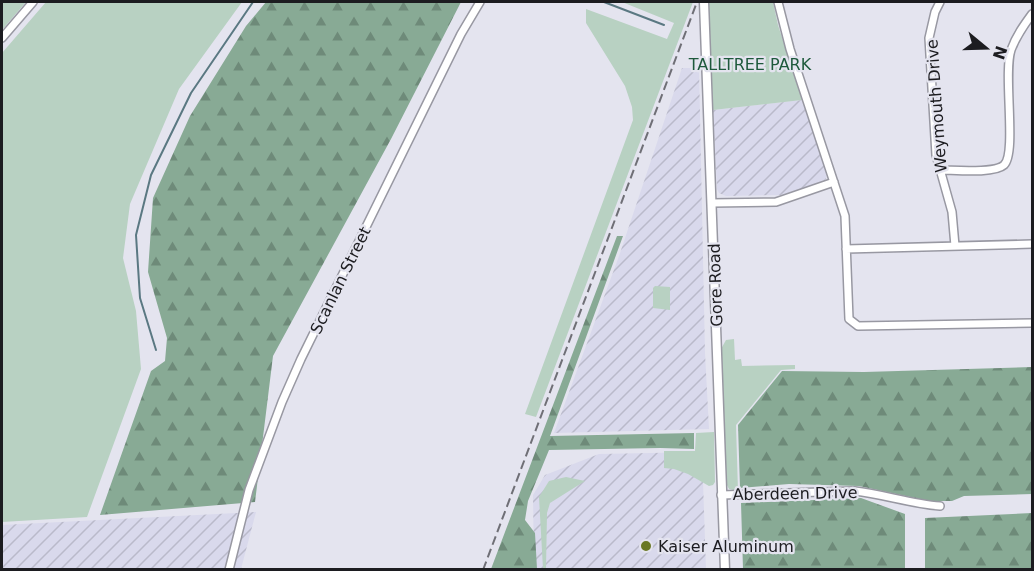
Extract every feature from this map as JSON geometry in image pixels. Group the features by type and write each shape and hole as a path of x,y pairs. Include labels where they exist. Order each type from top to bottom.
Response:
{"main road":[{"name":"Gore Road","path":"704,2 724,570"}],"street":[{"path":"2,38 33,2"},
{"name":"Scanlan Street","path":"229,570 249,490 282,402 461,34 480,2"},
{"path":"778,2 790,49 845,216 849,319 858,326 1032,323"},
{"name":"Weymouth Drive","path":"940,2 935,12 929,38 936,155 952,212 955,246"},
{"path":"940,170 994,169 1003,166 1009,159 1007,75 1011,51 1020,31 1032,14"},
{"path":"712,203 776,202 834,183"},
{"path":"846,249 1032,244"},
{"name":"Aberdeen Drive","path":"721,495 855,490 913,503 940,506"}],"shaded area":[{"path":"682,68 699,68 705,353 709,429 554,433 619,256"},
{"path":"802,100 827,171 826,179 781,195 726,196 719,193 713,110"},
{"path":"702,452 706,569 534,569 533,495 545,475 599,454"},
{"path":"256,512 241,569 2,570 2,525"}],"green space":[{"path":"2,2 26,2 2,30"},
{"path":"46,2 242,2 179,89 130,204 123,258 136,311 141,369 87,517 2,522 2,53"},
{"path":"266,2 461,2 391,139 273,356 255,502 100,515 151,371 165,361 167,338 148,272 153,198 190,116 246,26"},
{"path":"622,2 693,2 536,417 525,414 633,120 632,107 625,86 586,23 586,9 667,39 674,23"},
{"name":"TALLTREE PARK","path":"707,2 773,2 802,100 713,110"},
{"path":"617,236 623,236 550,436 694,433 694,449 549,450 528,501 525,520 535,533 537,569 491,569"},
{"path":"655,286 670,287 670,310 653,308 653,288"},
{"path":"734,339 735,360 741,359 742,366 795,365 795,369 781,370 736,425 738,491 729,489 726,483 721,349 726,340"},
{"path":"1032,367 1032,494 964,496 952,501 929,501 859,486 789,484 740,488 738,425 782,371 864,372"},
{"path":"714,432 715,482 713,485 709,486 674,469 664,468 664,451 695,451 696,433"},
{"path":"566,477 585,481 550,503 547,513 546,569 543,569 539,497 549,481"},
{"path":"861,498 905,514 905,569 743,569 741,503"},
{"path":"1032,513 1032,569 925,569 925,518"}],"waterway":[{"path":"156,350 140,298 136,235 151,175 191,93 253,2"},
{"path":"604,2 664,25"}],"railway":[{"path":"483,570 697,2"}],"place":[{"name":"Kaiser Aluminum","path":"646,546"}]}
